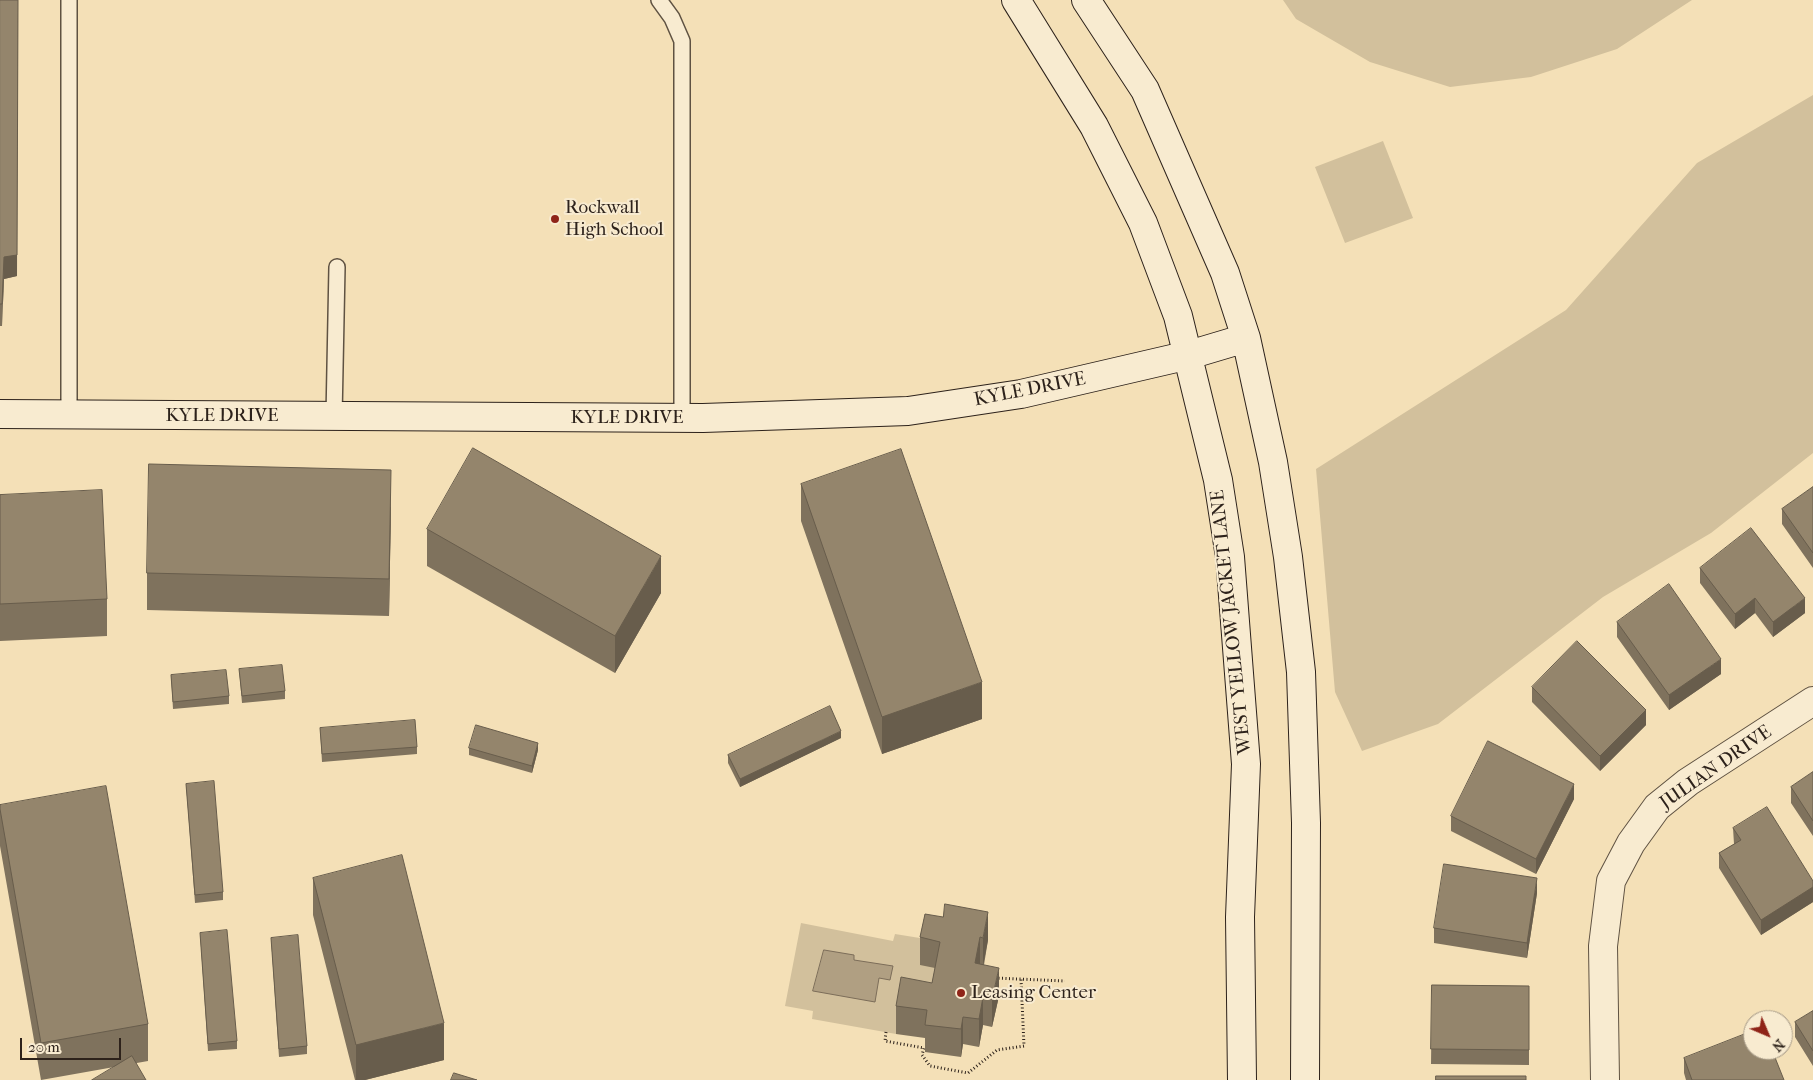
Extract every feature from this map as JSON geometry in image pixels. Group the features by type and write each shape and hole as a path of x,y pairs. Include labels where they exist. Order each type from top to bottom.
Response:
{"street":[{"name":"WEST YELLOW JACKET LANE","path":"1016,0 1094,126 1143,222 1178,316 1218,480 1230,557 1246,755 1240,917 1242,1080"},
{"path":"1086,0 1149,99 1226,273 1246,338 1274,472 1288,557 1301,672 1306,823 1305,1080"},
{"name":"KYLE DRIVE","path":"0,414 682,418 908,411 1021,394 1189,355 1246,338"},
{"name":"JULIAN DRIVE","path":"1606,1080 1603,946 1612,881 1631,843 1657,807 1688,782 1813,701"}],"lane":[{"path":"68,0 69,414"},
{"path":"659,0 672,18 682,41 682,418"},
{"path":"334,417 337,267"}],"path":[{"path":"986,978 1065,981"},
{"path":"886,1032 885,1040 924,1048 922,1055 930,1066 968,1073 997,1050 1024,1046 1021,979"}],"shaded area":[{"path":"1283,0 1692,0 1617,49 1531,77 1450,87 1370,62 1296,19"},
{"path":"1813,95 1813,453 1711,533 1603,597 1438,724 1362,751 1335,692 1316,469 1566,310 1697,163"},
{"path":"1383,141 1413,218 1345,243 1315,167"},
{"path":"801,923 893,941 895,934 926,939 940,969 932,1011 901,1005 896,1034 812,1019 813,1011 785,1006"},
{"path":"824,950 854,955 854,960 893,966 890,980 879,978 875,1002 813,991"}],"building":[{"path":"0,0 18,0 17,255 4,257 2,304 0,304"},
{"path":"473,448 661,556 615,636 427,529"},
{"path":"901,449 982,682 882,717 801,484"},
{"path":"149,464 391,470 389,579 147,573"},
{"path":"1813,487 1813,553 1782,509"},
{"path":"102,490 107,599 0,604 0,495"},
{"path":"1751,528 1805,598 1773,622 1755,598 1735,614 1700,568"},
{"path":"1669,584 1721,659 1669,695 1617,622"},
{"path":"1577,641 1646,710 1600,756 1532,687"},
{"path":"282,665 285,691 242,696 239,669"},
{"path":"226,670 229,696 173,702 171,675"},
{"path":"830,706 841,731 740,779 728,755"},
{"path":"415,720 417,747 322,754 320,728"},
{"path":"476,725 538,743 532,766 469,748"},
{"path":"1488,741 1574,784 1536,859 1451,816"},
{"path":"1813,772 1813,821 1791,787"},
{"path":"214,781 223,892 195,895 186,784"},
{"path":"106,786 148,1024 41,1043 0,805"},
{"path":"1767,807 1813,881 1813,887 1761,920 1719,853 1741,840 1733,828"},
{"path":"402,855 444,1023 356,1045 313,878"},
{"path":"1444,864 1537,878 1527,943 1434,928"},
{"path":"945,904 988,912 983,938 980,937 975,963 999,968 992,999 983,997 979,1019 963,1017 961,1029 925,1025 927,1010 896,1006 901,977 932,983 940,942 920,937 925,914 943,917"},
{"path":"227,930 237,1041 208,1044 200,933"},
{"path":"298,935 307,1046 279,1049 271,938"},
{"path":"1432,985 1529,986 1529,1050 1431,1049"},
{"path":"1813,1011 1813,1051 1795,1022"},
{"path":"1743,1035 1743,1060 1776,1060 1784,1080 1692,1080 1684,1058"},
{"path":"132,1056 146,1080 92,1080"},
{"path":"454,1073 477,1080 451,1080"},
{"path":"1436,1076 1526,1076 1526,1080 1436,1080"}],"place":[{"name":"Rockwall High School","path":"555,219"},
{"name":"Leasing Center","path":"961,993"}]}
